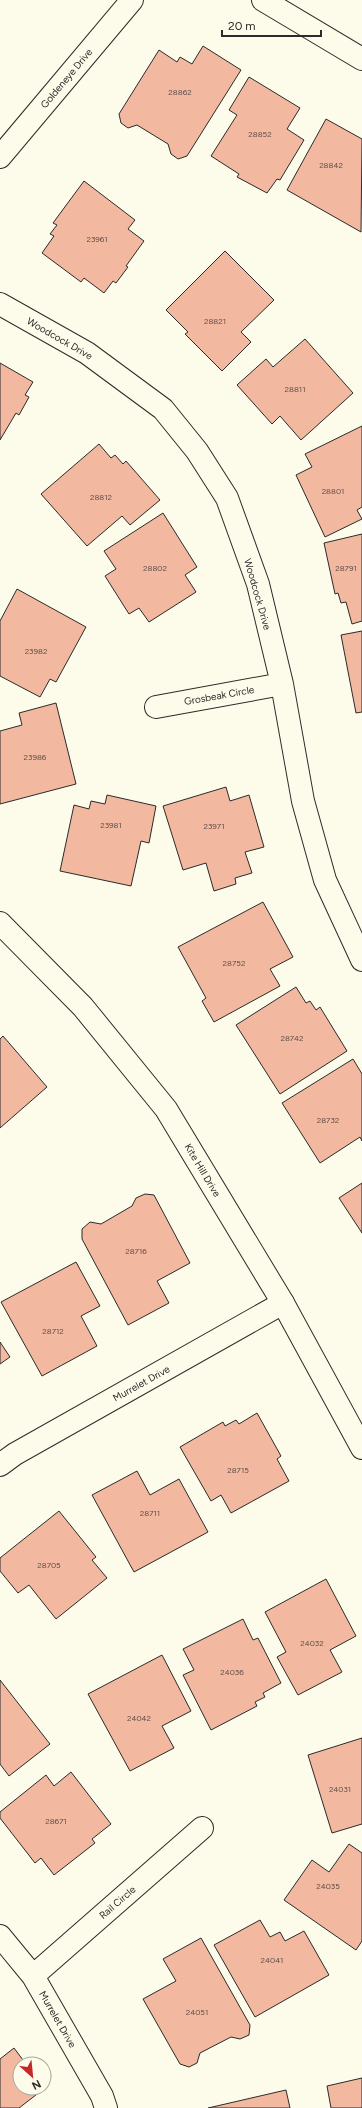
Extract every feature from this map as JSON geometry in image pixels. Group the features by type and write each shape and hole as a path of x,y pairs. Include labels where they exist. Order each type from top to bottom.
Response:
{"street":[{"name":"Goldeneye Drive","path":"0,157 132,0"},
{"path":"263,0 362,59"},
{"name":"Woodcock Drive","path":"0,304 87,353 163,409 197,451 229,505 258,584 282,684 303,801 325,880 362,960"},
{"name":"Grosbeak Circle","path":"156,707 282,684"},
{"name":"Kite Hill Drive","path":"0,923 83,1007 166,1109 283,1303 362,1448"},
{"name":"Murrelet Drive","path":"0,1465 15,1454 283,1303"},
{"name":"Rail Circle","path":"33,1976 202,1828"},
{"name":"Murrelet Drive","path":"0,1936 33,1976 102,2096 106,2108"}],"building":[{"path":"203,46 241,70 187,156 178,159 171,154 168,144 137,125 128,128 121,123 119,114 159,50 177,62 180,57 192,64"},
{"path":"249,77 300,108 287,129 304,140 280,180 277,179 267,193 237,177 239,174 211,156 237,115 229,110"},
{"path":"326,119 362,139 361,232 287,190"},
{"path":"84,181 135,220 128,229 144,241 116,283 113,281 104,293 84,278 81,282 42,253 54,236 50,234 57,225 53,223"},
{"path":"225,251 274,300 241,332 251,342 222,371 185,334 188,332 166,310"},
{"path":"305,339 353,393 301,440 280,416 272,424 237,385 266,359 273,367"},
{"path":"0,363 33,382 25,395 29,397 19,415 16,413 0,440"},
{"path":"362,426 362,507 357,510 362,519 325,537 296,475 312,467 305,454"},
{"path":"99,444 111,458 115,455 123,464 126,461 160,500 130,525 122,516 87,546 41,494"},
{"path":"163,513 197,567 185,575 196,592 149,622 139,608 129,614 105,576 116,569 104,551"},
{"path":"362,534 362,621 352,624 346,602 341,603 338,593 335,594 324,543"},
{"path":"17,589 86,627 56,682 50,679 40,697 0,676 0,621"},
{"path":"362,631 362,712 356,713 341,635"},
{"path":"56,703 76,784 0,804 0,731 22,725 19,713"},
{"path":"226,787 230,801 249,795 264,847 245,852 252,873 235,878 236,884 214,891 206,863 183,870 163,806"},
{"path":"107,795 156,806 149,843 141,841 131,886 60,871 74,805 89,809 91,801 105,804"},
{"path":"263,902 293,957 270,969 280,986 214,1022 202,1001 206,998 178,947"},
{"path":"296,987 306,1003 310,1001 316,1010 320,1007 347,1051 280,1094 236,1025"},
{"path":"3,1036 47,1087 0,1128 0,1039"},
{"path":"353,1059 362,1074 362,1141 360,1137 320,1163 282,1103"},
{"path":"362,1183 362,1233 339,1198"},
{"path":"145,1194 154,1195 190,1263 157,1281 169,1303 128,1325 82,1239 82,1229 90,1222 101,1224 132,1206 136,1198"},
{"path":"76,1262 100,1306 81,1316 97,1346 42,1376 1,1302"},
{"path":"0,1342 10,1357 0,1364"},
{"path":"257,1413 281,1456 277,1459 289,1481 231,1513 221,1495 211,1501 180,1447 223,1422 225,1426 236,1420 239,1424"},
{"path":"137,1471 150,1495 179,1479 208,1532 134,1572 92,1495"},
{"path":"59,1511 96,1557 92,1560 107,1578 56,1619 29,1585 18,1593 0,1571 0,1558"},
{"path":"326,1579 356,1636 330,1650 342,1672 298,1695 277,1657 286,1652 265,1612"},
{"path":"243,1619 253,1640 258,1638 281,1683 263,1693 265,1697 255,1702 257,1706 211,1730 183,1675 194,1670 183,1649"},
{"path":"162,1655 191,1711 162,1726 174,1748 130,1771 88,1694"},
{"path":"0,1680 50,1744 9,1776 0,1764"},
{"path":"362,1738 362,1824 332,1833 308,1755"},
{"path":"71,1772 111,1824 92,1839 95,1843 54,1875 41,1858 35,1863 0,1818 0,1812 46,1775 54,1786"},
{"path":"349,1844 362,1853 362,1941 356,1950 284,1900 312,1860 329,1872"},
{"path":"260,1920 270,1937 280,1932 285,1941 304,1931 329,1975 255,2017 214,1945"},
{"path":"201,1938 250,2025 249,2035 240,2039 231,2037 200,2053 197,2063 189,2067 180,2064 143,1999 176,1981 163,1959"},
{"path":"14,2048 20,2056 12,2056 12,2096 35,2096 19,2108 0,2108 0,2059"},
{"path":"362,2078 362,2108 331,2108 327,2086"},
{"path":"286,2090 290,2108 208,2108"}]}
